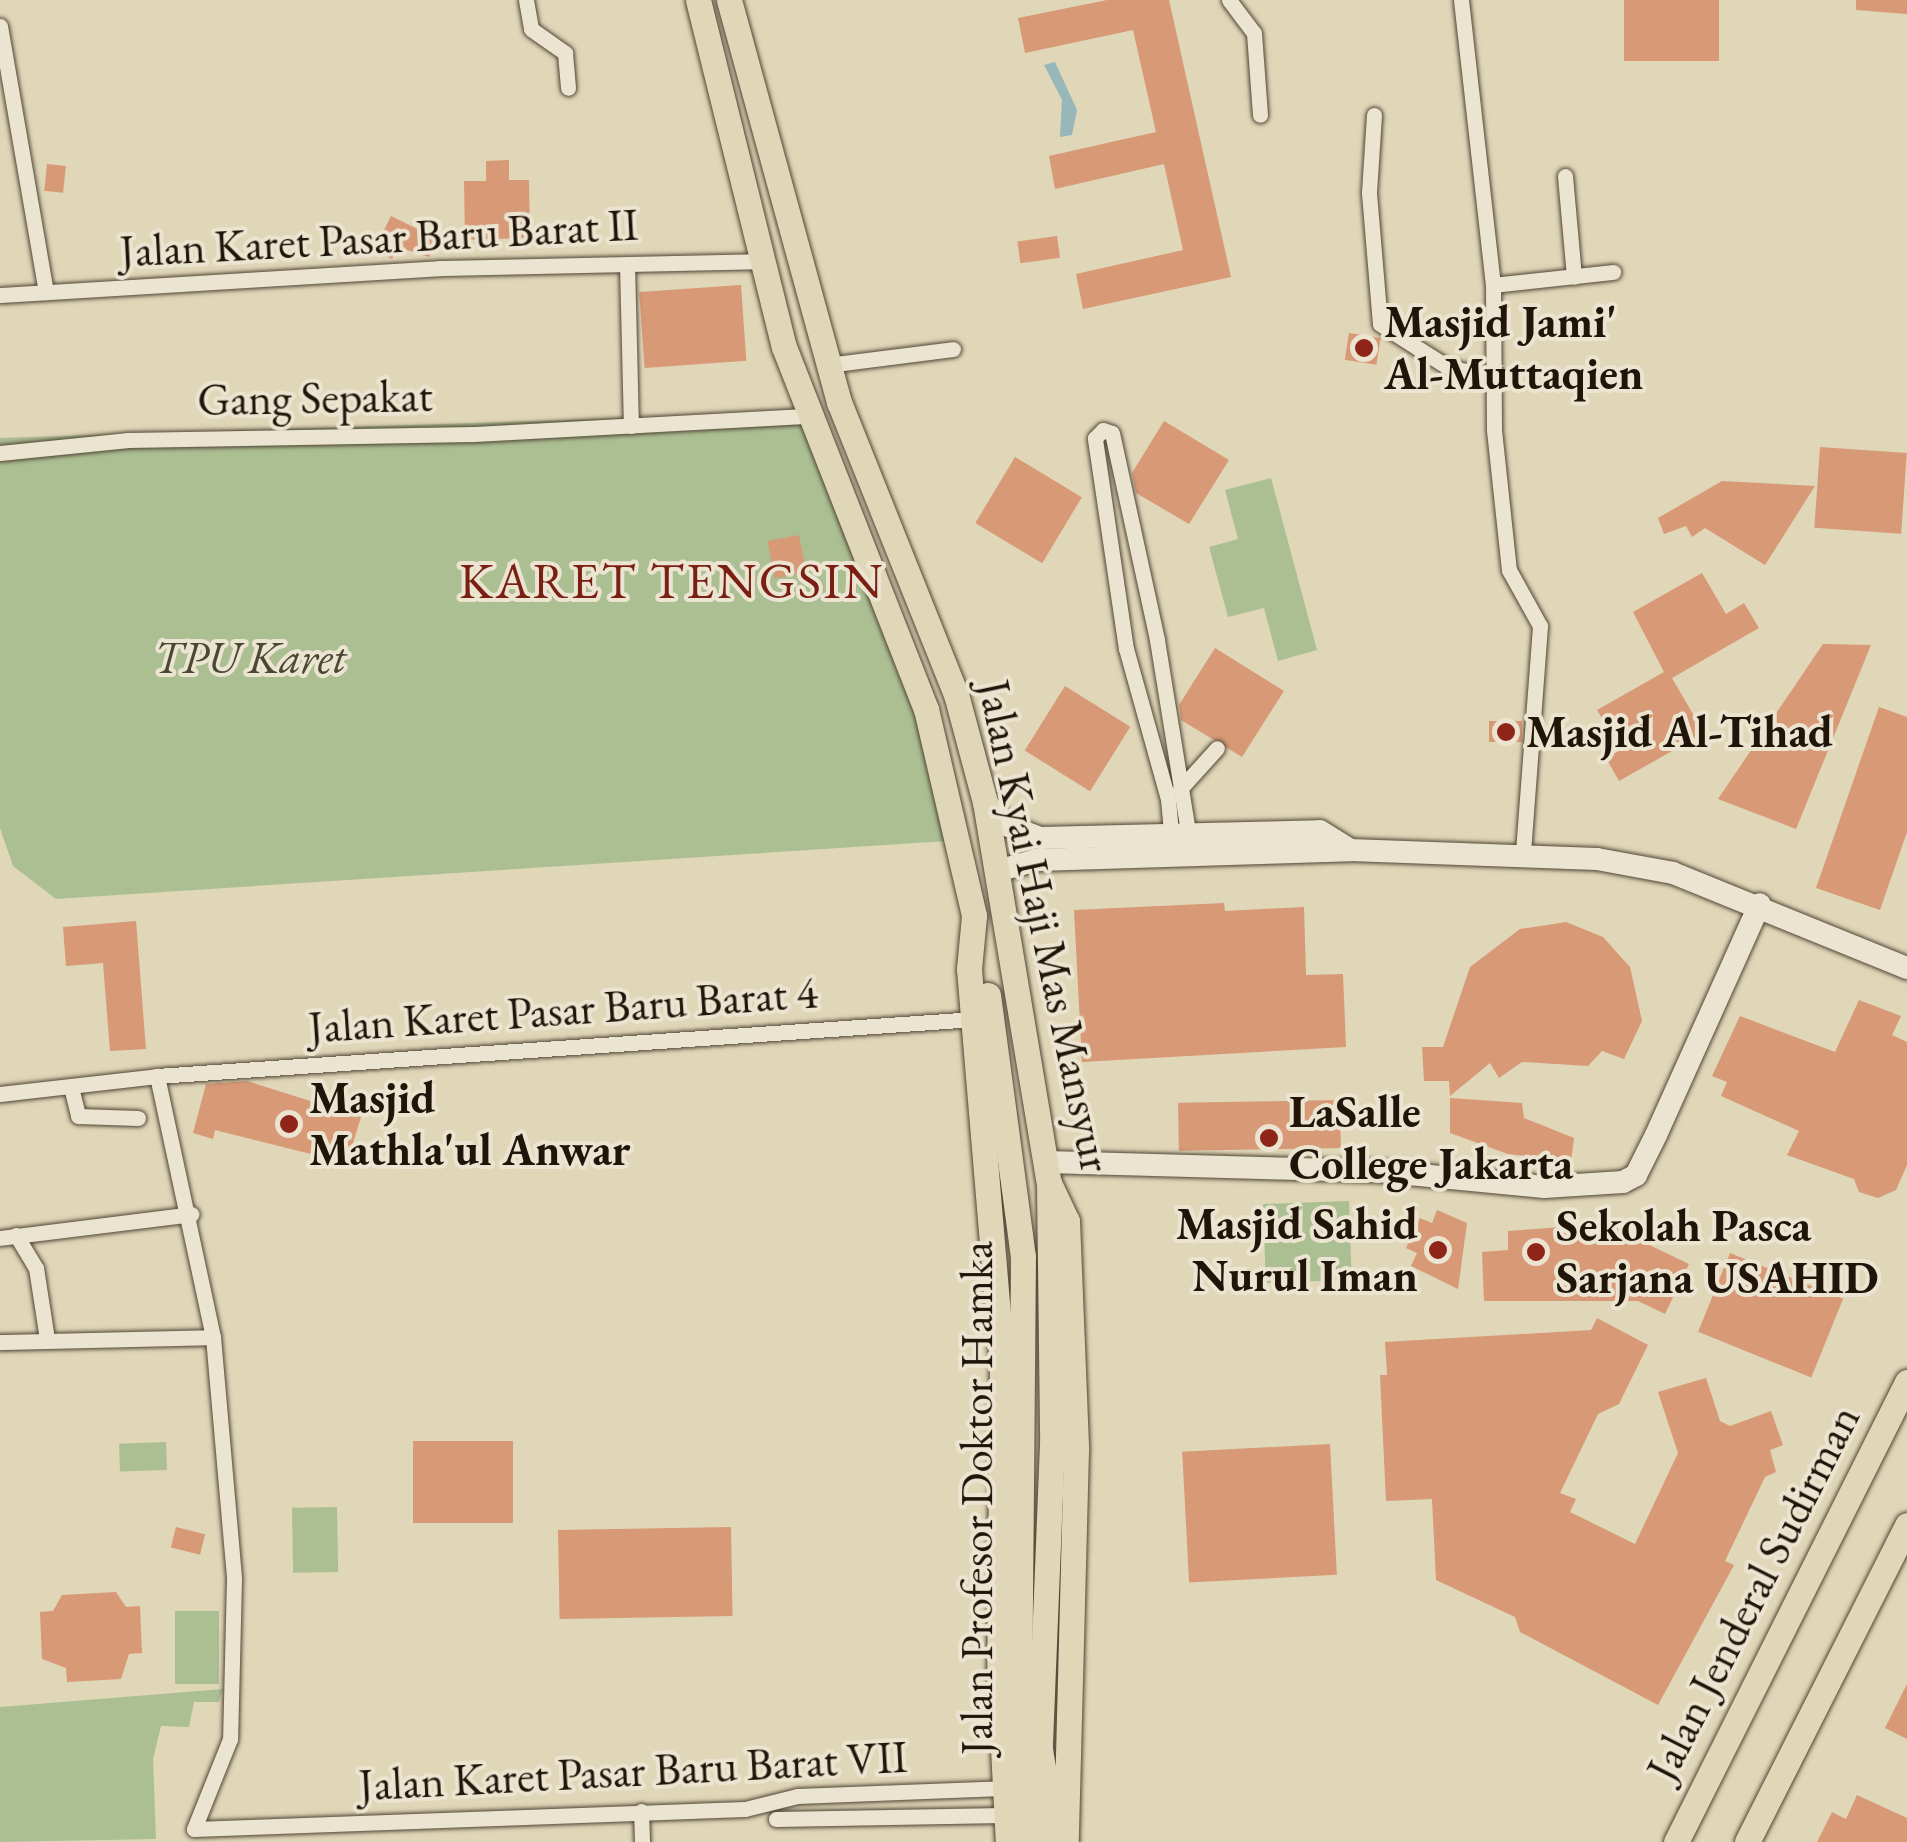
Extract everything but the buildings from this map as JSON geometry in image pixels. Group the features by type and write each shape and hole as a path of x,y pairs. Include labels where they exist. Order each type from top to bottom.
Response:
{"main road":[{"name":"Jalan Kyai Haji Mas Mansyur","path":"698,0 761,261 807,416 926,709 974,916 975,1019 1002,1358 1002,1788 1008,1842"},
{"name":"Jalan Kyai Haji Mas Mansyur","path":"730,0 827,365 956,694 985,802 1048,1173 1067,1221 1074,1296 1075,1594 1066,1794"},
{"name":"Jalan Profesor Doktor Hamka","path":"974,916 1035,1255 1052,1444 1040,1748 1055,1842"},
{"name":"Jalan Profesor Doktor Hamka","path":"1032,1842 1018,1748 1035,1255 1048,1173"},
{"name":"Jalan Jenderal Sudirman","path":"1676,1842 1907,1382"},
{"path":"1746,1842 1907,1525"},
{"path":"1066,1794 1066,1842"}],"street":[{"path":"526,0 531,29 566,54 568,88"},
{"path":"1229,0 1254,33 1260,116"},
{"path":"1461,0 1494,285 1496,379 1510,570 1540,626 1523,852"},
{"path":"0,26 46,292"},
{"path":"1374,114 1369,194 1380,324 1446,366 1496,379"},
{"path":"1564,176 1574,277"},
{"name":"Jalan Karet Pasar Baru Barat II","path":"0,295 761,261"},
{"path":"627,264 631,426"},
{"path":"1494,285 1613,272"},
{"path":"827,365 952,348"},
{"name":"Gang Sepakat","path":"0,453 244,434 631,426 807,416"},
{"path":"1103,430 1112,434 1157,640 1184,786 1181,846 1126,649 1095,438 1103,430"},
{"path":"1099,474 1119,472"},
{"path":"1126,649 1157,640"},
{"path":"1143,700 1164,692"},
{"path":"1168,798 1184,786 1217,748"},
{"path":"985,802 1008,826 1041,838 1181,846 1523,852 1635,864 1760,904 1907,968"},
{"path":"997,870 1037,860 1181,846"},
{"path":"1048,1173 1378,1171 1544,1187 1623,1182 1636,1175 1656,1135 1760,904"},
{"name":"Jalan Karet Pasar Baru Barat 4","path":"0,1094 157,1076 975,1019"},
{"path":"0,1342 213,1336 192,1214 157,1076"},
{"path":"71,1087 78,1116 138,1118"},
{"path":"8,1237 192,1214"},
{"path":"8,1237 36,1268 47,1339"},
{"name":"Jalan Karet Pasar Baru Barat VII","path":"213,1336 231,1520 234,1677 230,1739 194,1829 226,1837 330,1834 1002,1788"},
{"name":"Jalan Kyai Haji Mas Mansyur","path":"1066,1794 1074,1842"},
{"path":"641,1812 642,1842"},
{"name":"Jalan Karet Pasar Baru Barat VII","path":"776,1820 1004,1815"}],"green space":[{"name":"TPU Karet","path":"816,412 934,730 947,841 56,899 13,866 0,828 0,438"},
{"path":"1271,478 1317,650 1278,661 1264,608 1228,617 1209,547 1238,539 1225,490"},
{"path":"1349,1201 1352,1280 1266,1283 1263,1204"},
{"path":"166,1442 167,1470 120,1472 119,1444"},
{"path":"337,1507 338,1572 293,1573 292,1508"},
{"path":"175,1611 219,1611 219,1684 175,1684"},
{"path":"223,1689 219,1702 194,1702 189,1727 161,1726 153,1759 156,1839 0,1842 0,1707"}],"water":[{"path":"1055,62 1077,110 1072,135 1060,137 1062,100 1044,65"}],"place":[{"name":"Masjid Jami' Al-Muttaqien","path":"1364,348"},
{"name":"Masjid Al-Tihad","path":"1506,732"},
{"name":"Masjid Mathla'ul Anwar","path":"289,1124"},
{"name":"LaSalle College Jakarta","path":"1269,1138"},
{"name":"Masjid Sahid Nurul Iman","path":"1438,1250"},
{"name":"Sekolah Pasca Sarjana USAHID","path":"1536,1252"}],"district":[{"name":"KARET TENGSIN","path":"672,581"}]}
